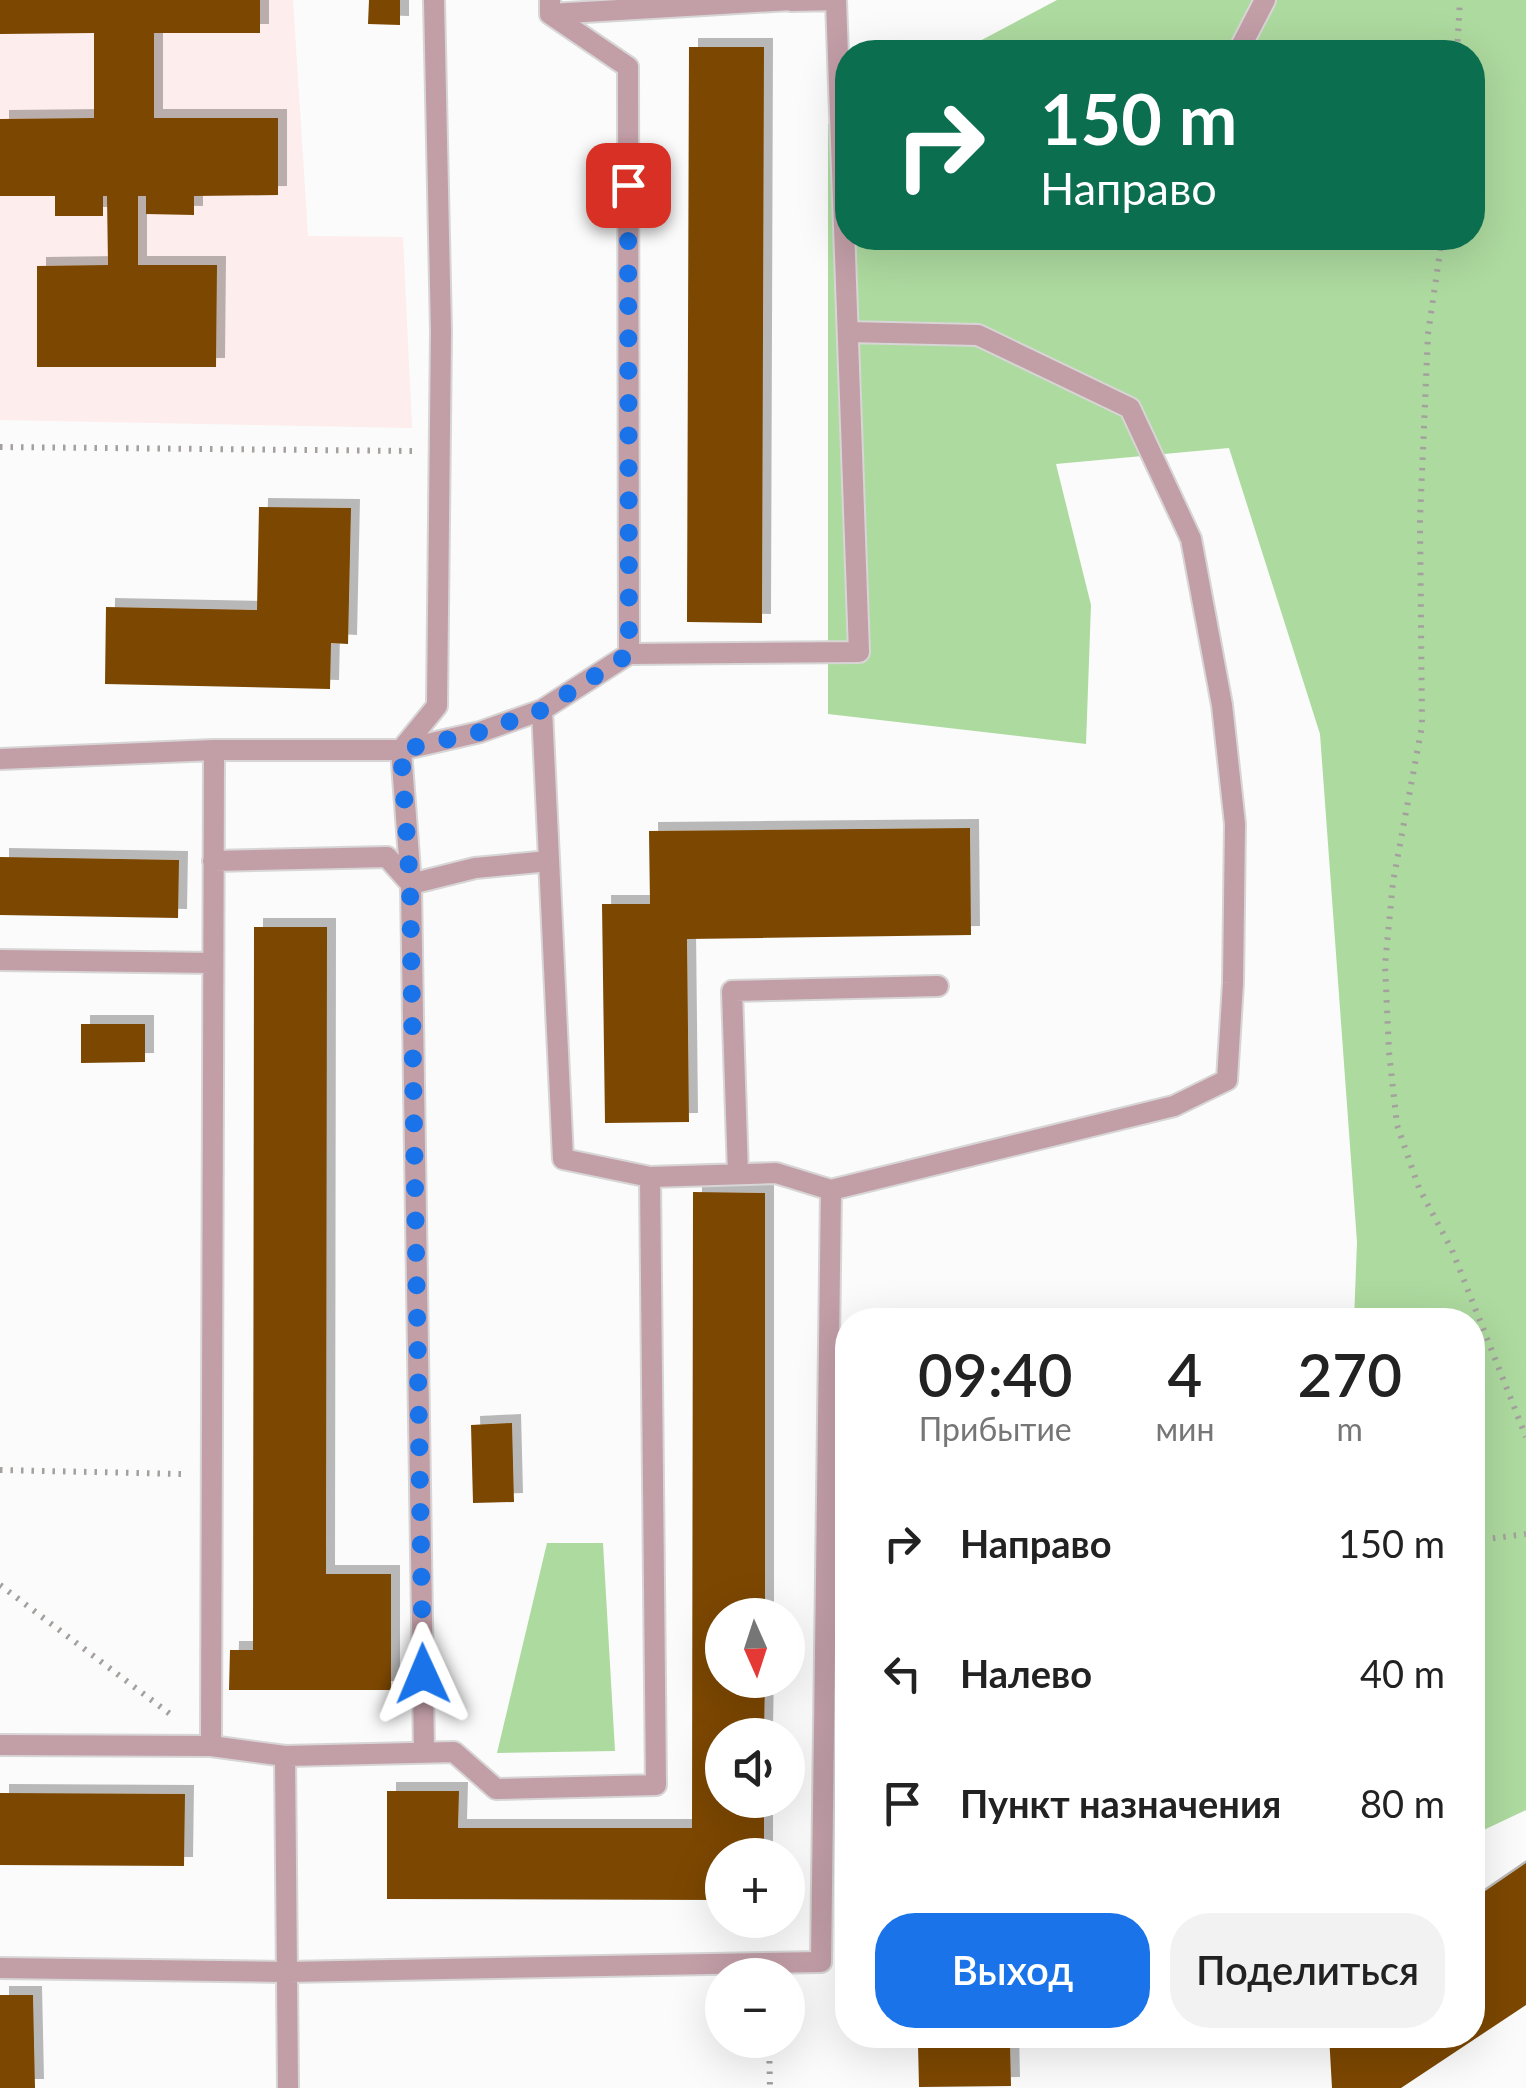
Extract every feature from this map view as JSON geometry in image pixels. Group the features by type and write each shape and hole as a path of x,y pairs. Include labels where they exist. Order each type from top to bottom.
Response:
{"lane":[{"path":"424,1752 410,884 401,750 437,706 441,311 434,0"},
{"path":"550,7 836,0 838,40"},
{"path":"1244,40 1265,0"},
{"path":"550,7 628,68 629,654"},
{"path":"0,759 214,750 401,750 480,732 542,710 629,654 859,652 846,250"},
{"path":"542,710 562,1159 650,1176 776,1172 830,1190 1174,1106 1227,1080 1235,824 1218,686 1191,539 1130,408 978,335 848,332"},
{"path":"211,1746 214,750"},
{"path":"213,860 387,858 410,884"},
{"path":"410,884 475,868 549,861"},
{"path":"0,960 213,963"},
{"path":"738,1174 732,991 938,986"},
{"path":"0,1744 211,1746 285,1756 454,1752 496,1790 656,1785 650,1176"},
{"path":"830,1190 835,1399"},
{"path":"0,1968 287,1972 821,1962 835,1542"},
{"path":"285,1756 288,2088"}],"path":[{"path":"1458,40 1460,0"},
{"path":"1440,250 1428,334 1422,463 1422,726 1391,899 1385,965 1388,1052 1397,1125 1419,1188 1452,1250 1475,1308"},
{"path":"0,446 440,452"},
{"path":"1485,1333 1526,1437"},
{"path":"0,1470 212,1474"},
{"path":"1485,1539 1526,1534"},
{"path":"0,1585 211,1746"},
{"path":"770,2058 770,2088"}],"shaded area":[{"path":"0,0 293,0 308,236 403,237 412,428 0,420"}],"green space":[{"path":"1057,0 1526,0 1526,1810 1485,1829 1485,1308 1354,1308 1357,1242 1320,734 1229,448 1056,464 1091,605 1086,744 828,714 828,124 835,120 835,250 1485,250 1485,40 982,40"},
{"path":"547,1543 603,1543 615,1751 497,1753"}],"building":[{"path":"0,0 260,0 260,33 154,33 154,118 278,118 278,195 194,196 194,215 146,214 146,196 138,196 138,265 217,265 216,367 37,367 37,266 108,265 107,196 103,196 103,216 55,216 55,196 0,196 0,119 94,118 94,33 0,34"},
{"path":"369,0 400,0 400,25 368,24"},
{"path":"689,47 764,47 762,623 687,622"},
{"path":"259,507 351,508 348,644 331,643 330,689 105,684 106,607 257,610"},
{"path":"970,828 971,935 687,939 689,1122 605,1123 602,904 650,904 649,831"},
{"path":"0,857 179,860 178,918 0,915"},
{"path":"254,927 327,927 326,1574 391,1574 391,1690 229,1690 230,1650 253,1650"},
{"path":"81,1024 145,1024 145,1062 81,1063"},
{"path":"693,1192 765,1193 765,1598 705,1598 705,1698 765,1698 764,1718 705,1718 705,1818 764,1818 764,1838 705,1838 705,1900 387,1899 387,1791 459,1791 458,1828 692,1828"},
{"path":"512,1423 514,1502 473,1503 471,1425"},
{"path":"0,1793 185,1794 184,1866 0,1865"},
{"path":"1526,1863 1526,2005 1485,2032 1485,1891"},
{"path":"0,1995 33,1995 35,2088 0,2088"},
{"path":"918,2048 1010,2048 1011,2086 919,2087"},
{"path":"1330,2048 1461,2048 1401,2088 1332,2088"}],"route":[{"path":"423,1674 410,884 401,750 480,732 542,710 629,654 628,185"}]}
